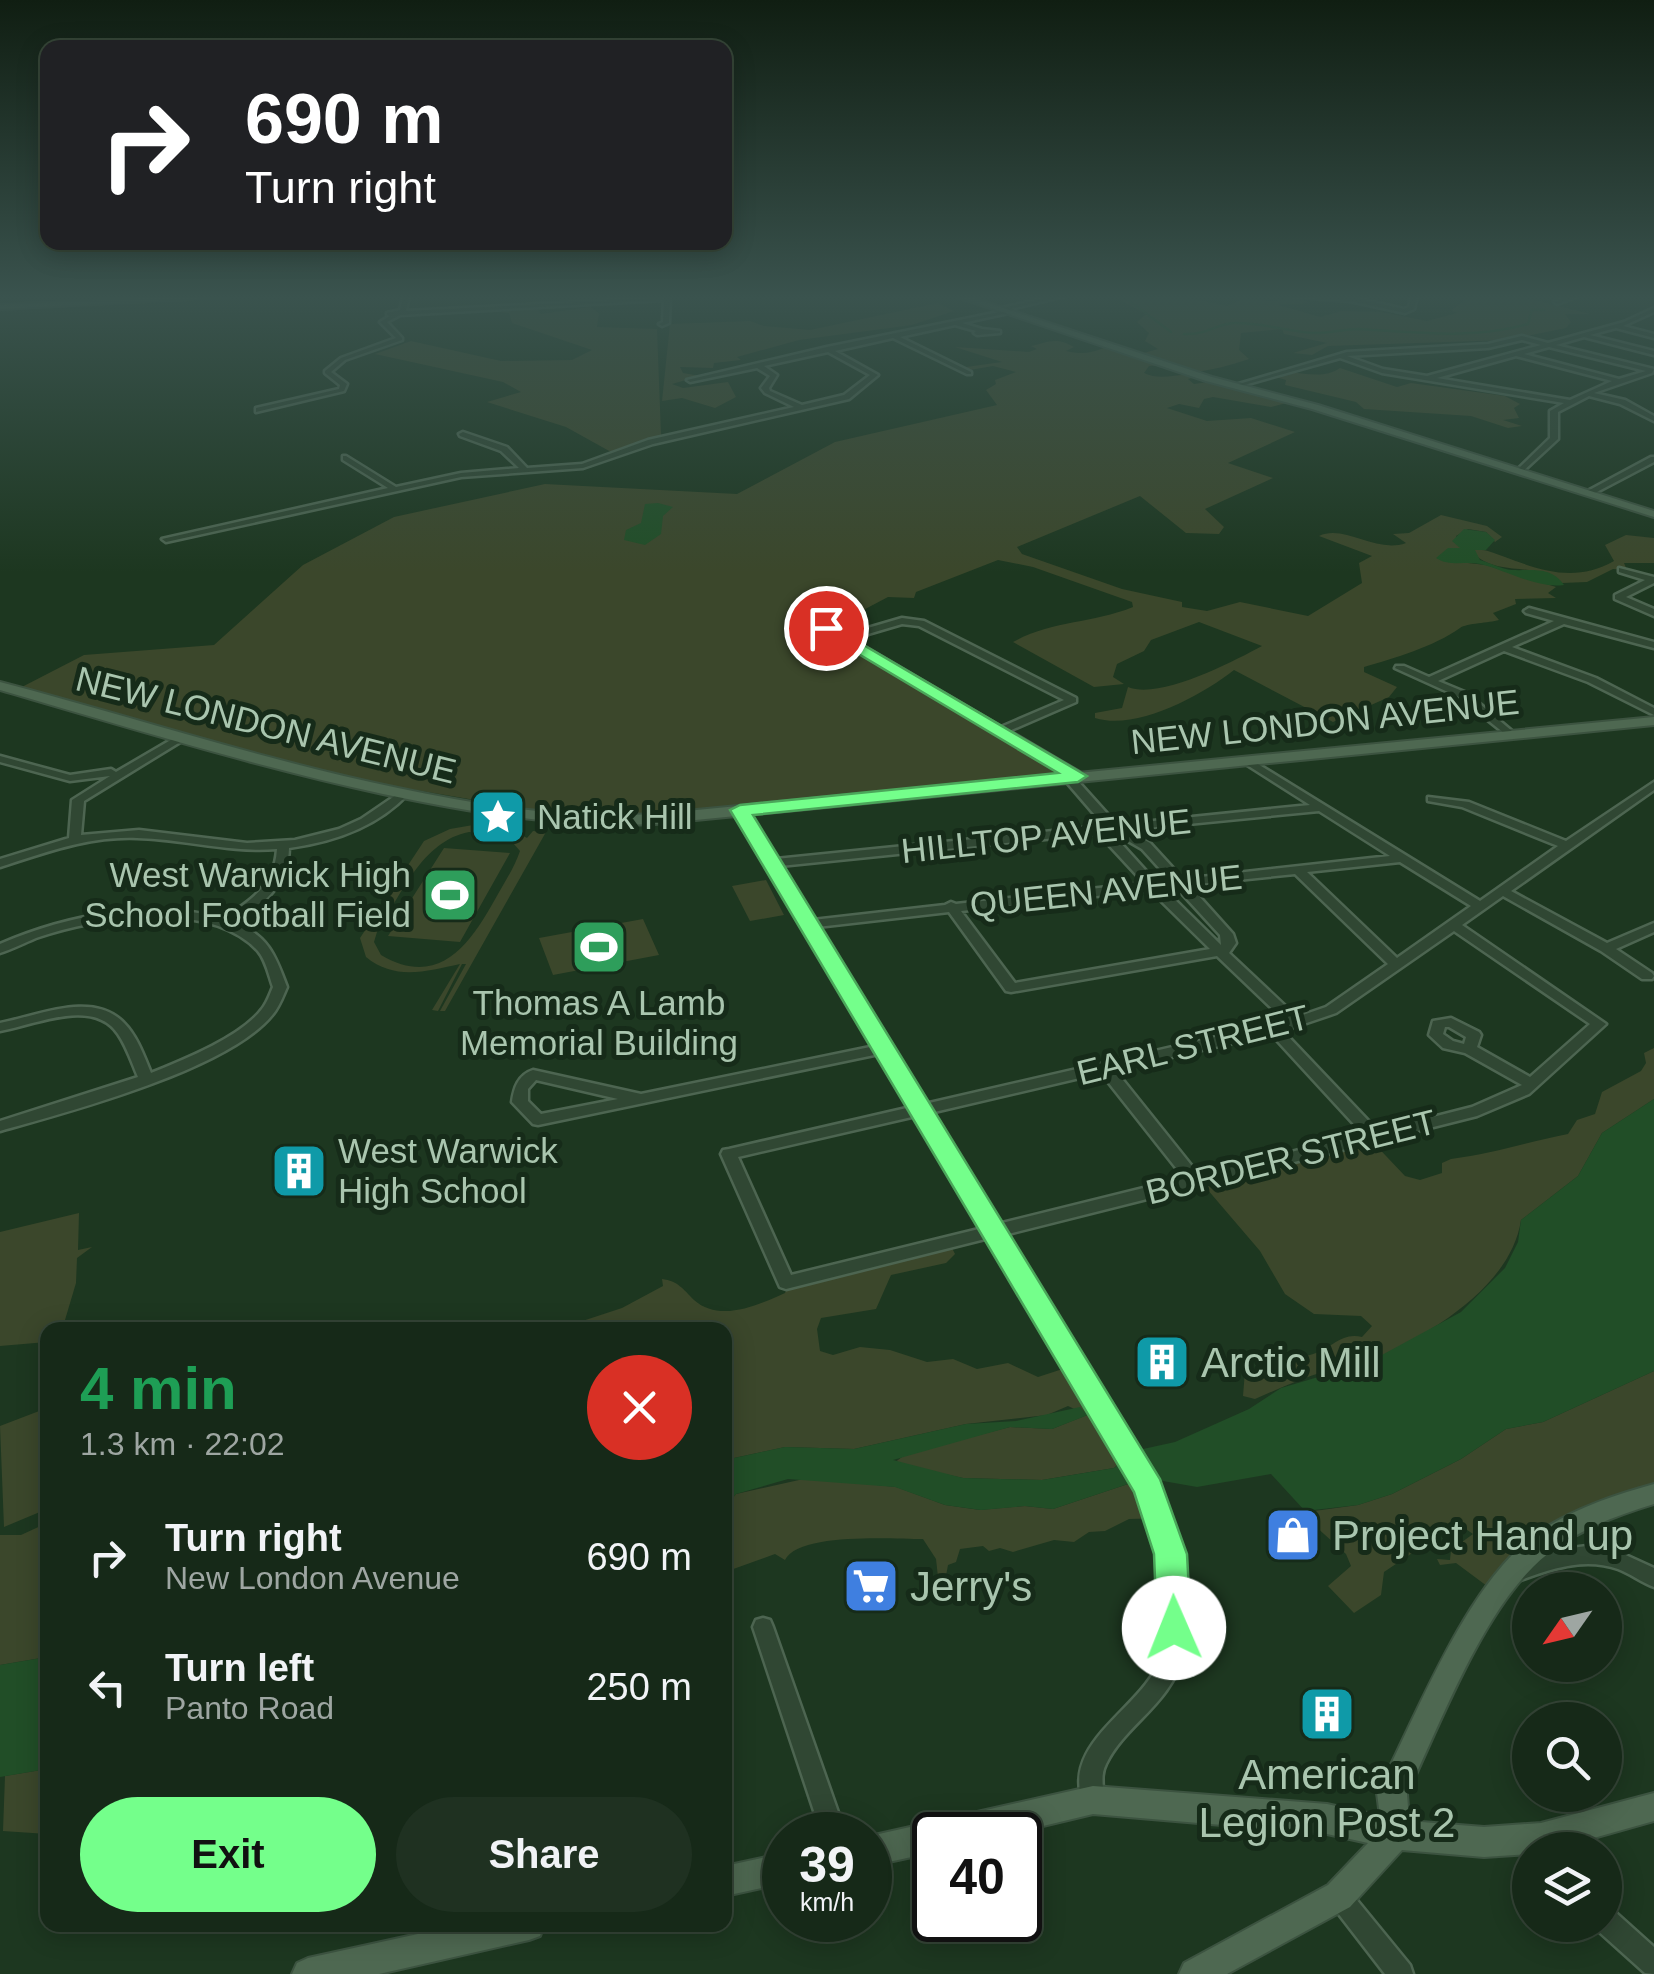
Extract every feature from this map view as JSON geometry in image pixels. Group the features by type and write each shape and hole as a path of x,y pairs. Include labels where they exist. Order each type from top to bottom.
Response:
{"main road":[{"path":"1242,388 1654,514"},
{"name":"NEW LONDON AVENUE","path":"0,686 315,776 526,818 582,822 1654,721"},
{"path":"1515,1572 1523,1560 1576,1522 1654,1494"},
{"path":"1195,1974 1338,1896 1396,1835 1392,1793 1481,1612 1512,1575"},
{"path":"1042,1812 1093,1800 1327,1819 1396,1835 1512,1843"},
{"path":"1580,1832 1654,1807"},
{"path":"732,1879 762,1873"},
{"path":"308,1974 497,1932"}],"street":[{"path":"258,410 337,388"},
{"path":"768,388 767,392 801,408"},
{"path":"166,538 461,475 583,466 651,442 801,408 850,395 859,388"},
{"path":"1488,388 1569,402"},
{"path":"1521,471 1554,439 1551,416 1569,402 1603,388"},
{"path":"1588,394 1622,402 1637,413 1654,415"},
{"path":"463,434 504,450 526,471"},
{"path":"346,458 394,489"},
{"path":"1588,492 1654,459"},
{"path":"1634,469 1654,474"},
{"path":"1622,570 1654,580"},
{"path":"1654,580 1618,597 1654,613"},
{"path":"1529,611 1613,640 1654,645"},
{"path":"844,638 902,621 921,623 1072,700 1003,730"},
{"path":"1430,680 1562,621"},
{"path":"826,628 1003,730 1073,777 1112,828 1146,846 1226,934 1229,943 1224,951 1011,988 950,906"},
{"path":"1503,648 1592,680 1654,712"},
{"path":"1400,668 1463,694 1509,734"},
{"path":"78,800 181,737"},
{"path":"0,759 51,775 82,778 127,768"},
{"path":"1248,761 1481,907"},
{"path":"51,775 78,800"},
{"name":"EARL STREET","path":"786,1282 729,1154 1274,1029 1343,1004 1654,785"},
{"path":"0,863 75,840 143,834 235,846 283,845 349,828 378,814 402,794"},
{"path":"1432,799 1465,804 1566,845"},
{"path":"75,840 78,800"},
{"name":"HILLTOP AVENUE","path":"771,863 1321,807"},
{"path":"740,810 1148,1488 1171,1554 1174,1653 1161,1687 1092,1758 1086,1783 1093,1800"},
{"path":"1112,828 1112,840 1203,938 1224,951 1294,1021"},
{"path":"228,922 274,886 282,873 283,845"},
{"name":"QUEEN AVENUE","path":"810,924 1402,858"},
{"path":"1299,871 1398,966"},
{"path":"1504,892 1606,948 1647,976"},
{"path":"0,949 52,926 86,918 159,916 228,922 256,940 275,966 280,987 273,1006 226,1048 0,1126"},
{"name":"BORDER STREET","path":"786,1282 994,1234 1501,1103 1531,1084 1599,1024 1454,926"},
{"path":"1606,948 1654,927"},
{"path":"0,1027 68,1013 106,1016 120,1026 145,1077"},
{"path":"1274,1029 1374,1136"},
{"path":"1469,1048 1531,1084"},
{"path":"642,1100 533,1075 521,1088 520,1102 538,1120 642,1100 883,1049"},
{"path":"1105,1068 1194,1182"},
{"path":"1517,1572 1566,1554 1596,1554 1618,1558 1654,1578"},
{"path":"762,1626 826,1812"},
{"path":"1338,1896 1401,1974"},
{"path":"1622,1935 1654,1964"}],"shaded area":[{"path":"514,388 659,388 661,435 611,452 566,427 487,402 521,392"},
{"path":"663,388 731,388 736,397 715,408 682,398 662,401"},
{"path":"1243,388 1294,401 1271,407 1213,397 1204,399 1199,408 1179,404 1167,408 1207,421 1251,418 1295,432 1228,463 1273,478 1205,509 1224,527 1219,534 1186,533 1140,496 1017,547 1022,554 1122,589 1182,602 1182,607 1207,611 1240,602 1308,616 1362,583 1359,563 1372,556 1319,536 1339,534 1395,545 1406,543 1393,534 1409,533 1441,515 1487,526 1502,537 1495,542 1486,532 1468,529 1456,536 1461,548 1450,561 1486,565 1556,587 1548,593 1556,598 1515,599 1516,604 1493,613 1499,620 1463,626 1426,646 1364,667 1364,672 1397,687 1389,697 1333,722 1234,670 1167,709 1111,721 1095,718 1095,713 1122,708 1128,687 1142,690 1177,684 1262,646 1199,622 1151,640 1144,651 1117,664 1113,677 1124,684 1094,687 1013,642 1043,630 1133,607 1132,602 1033,567 998,560 916,592 914,598 888,597 852,616 809,622 1060,774 623,817 580,818 357,780 18,689 84,655 214,645 303,565 394,517 545,484 737,494 835,442 997,405 986,390"},
{"path":"1298,388 1448,388 1505,396 1520,404 1514,408 1519,418 1503,420 1522,426 1508,428 1471,416 1364,409 1356,402"},
{"path":"645,504 673,507 663,516 661,534 645,545 624,540 626,530 641,523"},
{"path":"1464,529 1486,532 1495,540 1486,550 1475,550 1480,560 1508,569 1547,572 1564,585 1543,584 1480,564 1436,558 1448,548 1460,548 1452,541"},
{"path":"1626,535 1654,538 1654,563 1624,563 1627,570 1613,569 1587,582 1562,583 1541,572 1496,566 1475,555 1474,550 1533,567 1574,573 1614,561 1605,545"},
{"path":"479,824 507,827 527,838 533,831 546,832 445,1011 440,1011 466,964 462,964 438,1011 432,1010 460,964 412,972 388,969 366,957 360,938 424,841 450,829","holes":["469,832 507,836 520,851 518,857 466,943 453,955 422,967 403,965 381,955 374,942 377,932 404,886 438,846"]},
{"name":"West Warwick High School Football Field","path":"444,848 510,853 460,942 388,936"},
{"path":"766,880 784,915 750,921 732,886"},
{"name":"Thomas A Lamb Memorial Building","path":"643,919 659,955 553,975 539,938"},
{"path":"1654,1048 1654,1099 1602,1133 1578,1176 1521,1220 1502,1266 1464,1305 1418,1337 1371,1361 1317,1374 1255,1399 1243,1396 1245,1371 1263,1374 1283,1361 1316,1353 1349,1337 1362,1337 1372,1326 1361,1316 1314,1314 1285,1294 1260,1251 1201,1182 1369,1138 1405,1176 1420,1180 1442,1173 1442,1163 1451,1159 1568,1134 1577,1120 1595,1114 1602,1092 1641,1071 1646,1063 1644,1053"},
{"path":"1654,1099 1654,1371 1543,1422 1506,1429 1461,1459 1392,1494 1358,1505 1305,1511 1271,1474 1197,1487 1146,1478 1053,1509 1025,1506 981,1510 945,1505 895,1487 788,1479 736,1494 732,1499 732,1458 785,1447 854,1449 966,1424 1016,1421 1080,1407 1088,1415 1052,1429 1010,1427 893,1460 963,1478 1042,1480 1114,1468 1134,1451 1175,1442 1249,1409 1281,1388 1369,1362 1461,1312 1505,1268 1518,1242 1521,1220 1578,1176 1602,1133"},
{"path":"79,1213 78,1250 92,1247 77,1258 76,1283 64,1322 40,1322 40,1343 0,1346 0,1232"},
{"path":"949,1242 955,1254 946,1263 891,1275 876,1309 821,1318 817,1329 820,1351 833,1355 860,1347 890,1350 927,1362 953,1359 977,1369 1008,1363 1038,1377 1078,1364 1129,1455 1114,1468 1042,1480 963,1478 894,1463 906,1454 1010,1427 1052,1429 1087,1415 1068,1406 1047,1415 966,1424 854,1449 785,1447 732,1458 732,1322 579,1322 622,1308 663,1286 662,1279 676,1284 704,1307 727,1311 785,1293 789,1284"},
{"path":"1654,1371 1654,1493 1576,1521 1518,1572 1512,1572 1512,1577 1495,1592 1456,1563 1440,1565 1437,1559 1450,1560 1451,1550 1473,1534 1457,1523 1384,1572 1381,1595 1354,1613 1328,1586 1351,1566 1346,1554 1313,1524 1318,1519 1314,1511 1358,1505 1392,1494 1461,1459 1506,1429 1543,1422"},
{"path":"40,1411 40,1512 4,1527 0,1426"},
{"path":"808,1478 896,1487 945,1505 980,1510 1025,1506 1053,1509 1146,1478 1166,1518 1129,1519 1105,1531 1089,1532 1074,1542 1054,1540 1013,1552 1000,1548 989,1551 983,1546 960,1549 939,1586 936,1559 923,1539 827,1541 794,1551 785,1560 775,1554 732,1569 732,1499 736,1494"},
{"path":"40,1526 40,1658 0,1665 0,1535 21,1535"},
{"path":"40,1658 40,1770 0,1777 0,1665"},
{"path":"40,1770 40,1834 3,1831 5,1776"}],"place":[{"name":"Natick Hill","path":"498,817"},
{"name":"West Warwick High School Football Field","path":"450,895"},
{"name":"Thomas A Lamb Memorial Building","path":"599,947"},
{"name":"West Warwick High School","path":"299,1171"},
{"name":"Arctic Mill","path":"1162,1362"},
{"name":"Project Hand up","path":"1293,1535"},
{"name":"Jerry's","path":"871,1586"},
{"name":"American Legion Post 2","path":"1327,1714"}],"route":[{"path":"826,628 1078,776 740,810 1148,1488 1171,1554 1174,1628"}]}
